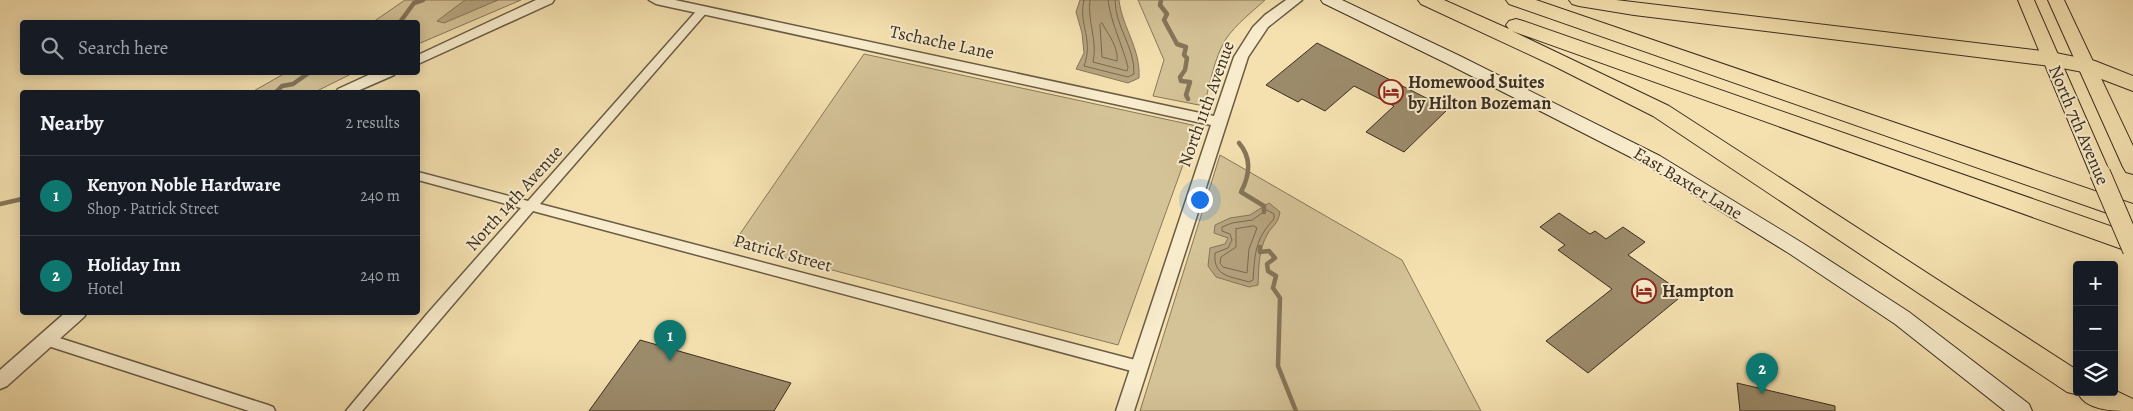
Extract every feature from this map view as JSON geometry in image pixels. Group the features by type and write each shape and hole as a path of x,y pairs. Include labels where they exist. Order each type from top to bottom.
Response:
{"highway":[{"path":"1428,0 1561,61 1660,111 1830,220 2073,381"},
{"path":"1446,0 2133,244"},
{"path":"1516,0 2133,213"},
{"path":"1579,0 1634,9 2051,59 2088,66 2133,84"},
{"path":"2100,396 2131,411"}],"main road":[{"name":"East Baxter Lane","path":"1329,0 1463,64 1654,161 1797,249 1902,318 2021,411"},
{"name":"North 7th Avenue","path":"2026,0 2133,250"},
{"name":"North 7th Avenue","path":"2056,0 2133,166"}],"street":[{"path":"420,59 546,0"},
{"name":"Tschache Lane","path":"656,0 1219,122"},
{"name":"North 11th Avenue","path":"1125,411 1241,57 1256,30 1269,18 1295,0"},
{"name":"North 14th Avenue","path":"353,411 438,310 703,10"},
{"path":"348,90 382,75"},
{"name":"Patrick Street","path":"420,177 1139,367"},
{"path":"0,381 75,315"},
{"path":"47,340 268,411"}],"shaded area":[{"path":"405,0 521,0 420,43 420,20 376,20"},
{"path":"1138,0 1265,0 1239,23 1226,39 1215,63 1204,106 1153,96 1164,60"},
{"path":"864,54 1197,126 1118,345 733,244"},
{"path":"282,75 349,75 319,90 256,90"},
{"path":"1220,155 1402,260 1481,411 1140,411"}],"water":[{"path":"465,0 498,0 444,23 437,21"},
{"path":"1080,0 1119,0 1137,57 1139,78 1128,83 1076,69 1084,53 1082,33 1076,12"},
{"path":"1269,203 1280,212 1278,220 1269,232 1262,247 1258,285 1249,287 1216,277 1208,266 1210,248 1225,244 1228,238 1214,233 1215,225 1230,218 1250,215"}],"building":[{"name":"Homewood Suites by Hilton Bozeman","path":"1317,43 1448,109 1404,152 1366,132 1394,106 1354,86 1325,111 1302,99 1298,102 1266,85"},
{"name":"Hampton","path":"1559,213 1590,234 1595,231 1606,239 1623,227 1645,242 1628,255 1684,294 1588,373 1546,341 1612,289 1558,250 1565,245 1540,227"},
{"path":"640,340 791,383 774,411 589,411"},
{"path":"1737,383 1835,406 1835,411 1740,411"}],"waterway":[{"path":"401,20 414,3 423,0"},
{"path":"1161,0 1160,5 1167,14 1164,20 1177,44 1186,47 1184,55 1187,58 1185,70 1180,77 1181,81 1190,82 1186,95 1188,99"},
{"path":"278,90 282,86 293,84 306,75"},
{"path":"1239,143 1248,161 1248,173 1241,192 1264,206 1264,212"},
{"path":"0,204 20,199"},
{"path":"1260,247 1260,252 1269,251 1275,258 1267,264 1268,271 1276,276 1273,288 1280,298 1278,366 1296,411"}],"place":[{"name":"Homewood Suites by Hilton Bozeman","path":"1391,92"},
{"name":"Hampton","path":"1644,291"},
{"name":"Kenyon Noble Hardware","path":"670,361"},
{"name":"Holiday Inn","path":"1762,394"}]}
